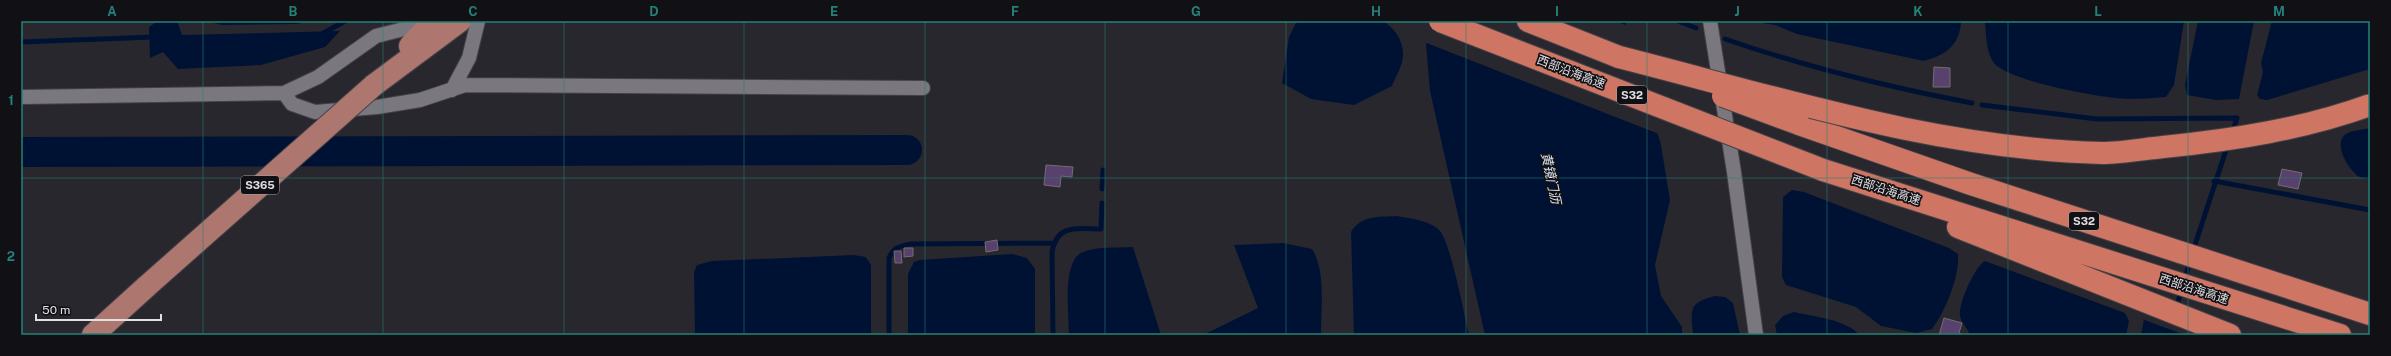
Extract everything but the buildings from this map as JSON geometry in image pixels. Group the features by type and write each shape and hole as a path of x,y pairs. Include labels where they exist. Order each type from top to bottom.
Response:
{"highway":[{"name":"西部沿海高速","path":"1440,21 1823,170 2340,335"},
{"name":"S32","path":"1528,21 1619,57 1799,124 1971,184 2370,314"},
{"path":"1619,57 1920,132 2007,146 2103,153 2229,140 2339,116 2370,105"},
{"path":"1823,170 1992,240 2230,335"}],"main road":[{"path":"374,85 433,21"},
{"path":"374,85 460,21"},
{"name":"S365","path":"93,335 374,85"}],"street":[{"path":"21,97 284,93 318,77 376,36 433,21"},
{"path":"452,90 469,58 478,21"},
{"path":"1710,21 1734,172 1756,335"},
{"path":"284,93 292,104 315,112 377,107 420,100 465,85 923,88"}],"water":[{"path":"158,21 177,21 182,35 340,31 325,47 261,65 178,69 163,52 150,58 149,27"},
{"path":"207,21 308,21 297,24 222,25"},
{"path":"1297,21 1382,21 1387,24 1398,36 1403,51 1402,63 1392,86 1354,105 1311,99 1282,83 1289,37"},
{"name":"黄镜门沥","path":"1424,21 1625,21 1661,145 1670,200 1655,265 1661,296 1682,327 1682,335 1485,335 1430,91"},
{"path":"1750,21 1961,21 1958,37 1955,43 1939,56 1924,61 1797,34 1775,25"},
{"path":"1985,21 2184,21 2174,85 2166,97 2129,99 2099,96 2057,88 2017,76 2003,70 1991,59 1987,43"},
{"path":"2198,21 2254,21 2239,99 2216,100 2187,95 2185,85"},
{"path":"2272,21 2370,21 2370,69 2267,100 2260,99 2257,95 2263,72 2261,63"},
{"path":"2370,128 2370,179 2359,177 2354,173 2344,158 2341,142 2343,137 2348,133"},
{"path":"1792,190 1804,192 1949,248 1958,254 1957,273 1951,293 1942,313 1932,329 1916,333 1881,326 1856,307 1786,285 1782,277 1783,197"},
{"path":"1397,216 1426,222 1436,227 1440,231 1453,264 1469,335 1354,335 1351,232 1355,226 1365,220 1377,217"},
{"path":"1283,243 1312,249 1316,258 1322,290 1321,335 1203,335 1258,308 1234,245"},
{"path":"1133,247 1161,335 1069,335 1069,278 1071,267 1075,259 1081,253 1093,249"},
{"path":"1012,254 1027,258 1035,269 1035,335 908,335 908,274 914,262 920,260"},
{"path":"854,255 866,257 871,265 871,335 695,335 694,272 697,265 712,261"},
{"path":"1985,261 2125,313 2129,321 2126,335 1970,335 1960,316 1960,310 1964,295 1972,277 1981,264"},
{"path":"1715,296 1725,297 1733,303 1740,335 1693,335 1693,308 1700,301"},
{"path":"2146,308 2196,335 2141,335"},
{"path":"1794,312 1838,322 1846,325 1860,335 1777,335 1775,325 1783,316"}],"pier":[{"path":"1422,21 1614,21 1629,26 1659,134 1424,42"},
{"path":"2144,307 2198,332 2198,335 2185,335 2142,319"}],"waterway":[{"path":"322,34 345,21"},
{"path":"1678,21 1696,28"},
{"path":"21,42 154,37"},
{"path":"1725,39 1786,59 1847,76 1972,103"},
{"path":"1982,105 2097,119 2237,118 2232,133"},
{"path":"2193,251 2228,144"},
{"path":"21,152 907,150"},
{"path":"1102,189 1103,170"},
{"path":"2214,181 2370,210"},
{"path":"1053,335 1052,252 1055,243 1059,236 1070,230 1101,229 1102,203"},
{"path":"889,335 889,258 893,251 903,245 1053,243"},
{"path":"2185,279 2190,260"},
{"path":"2176,308 2182,289"}]}
